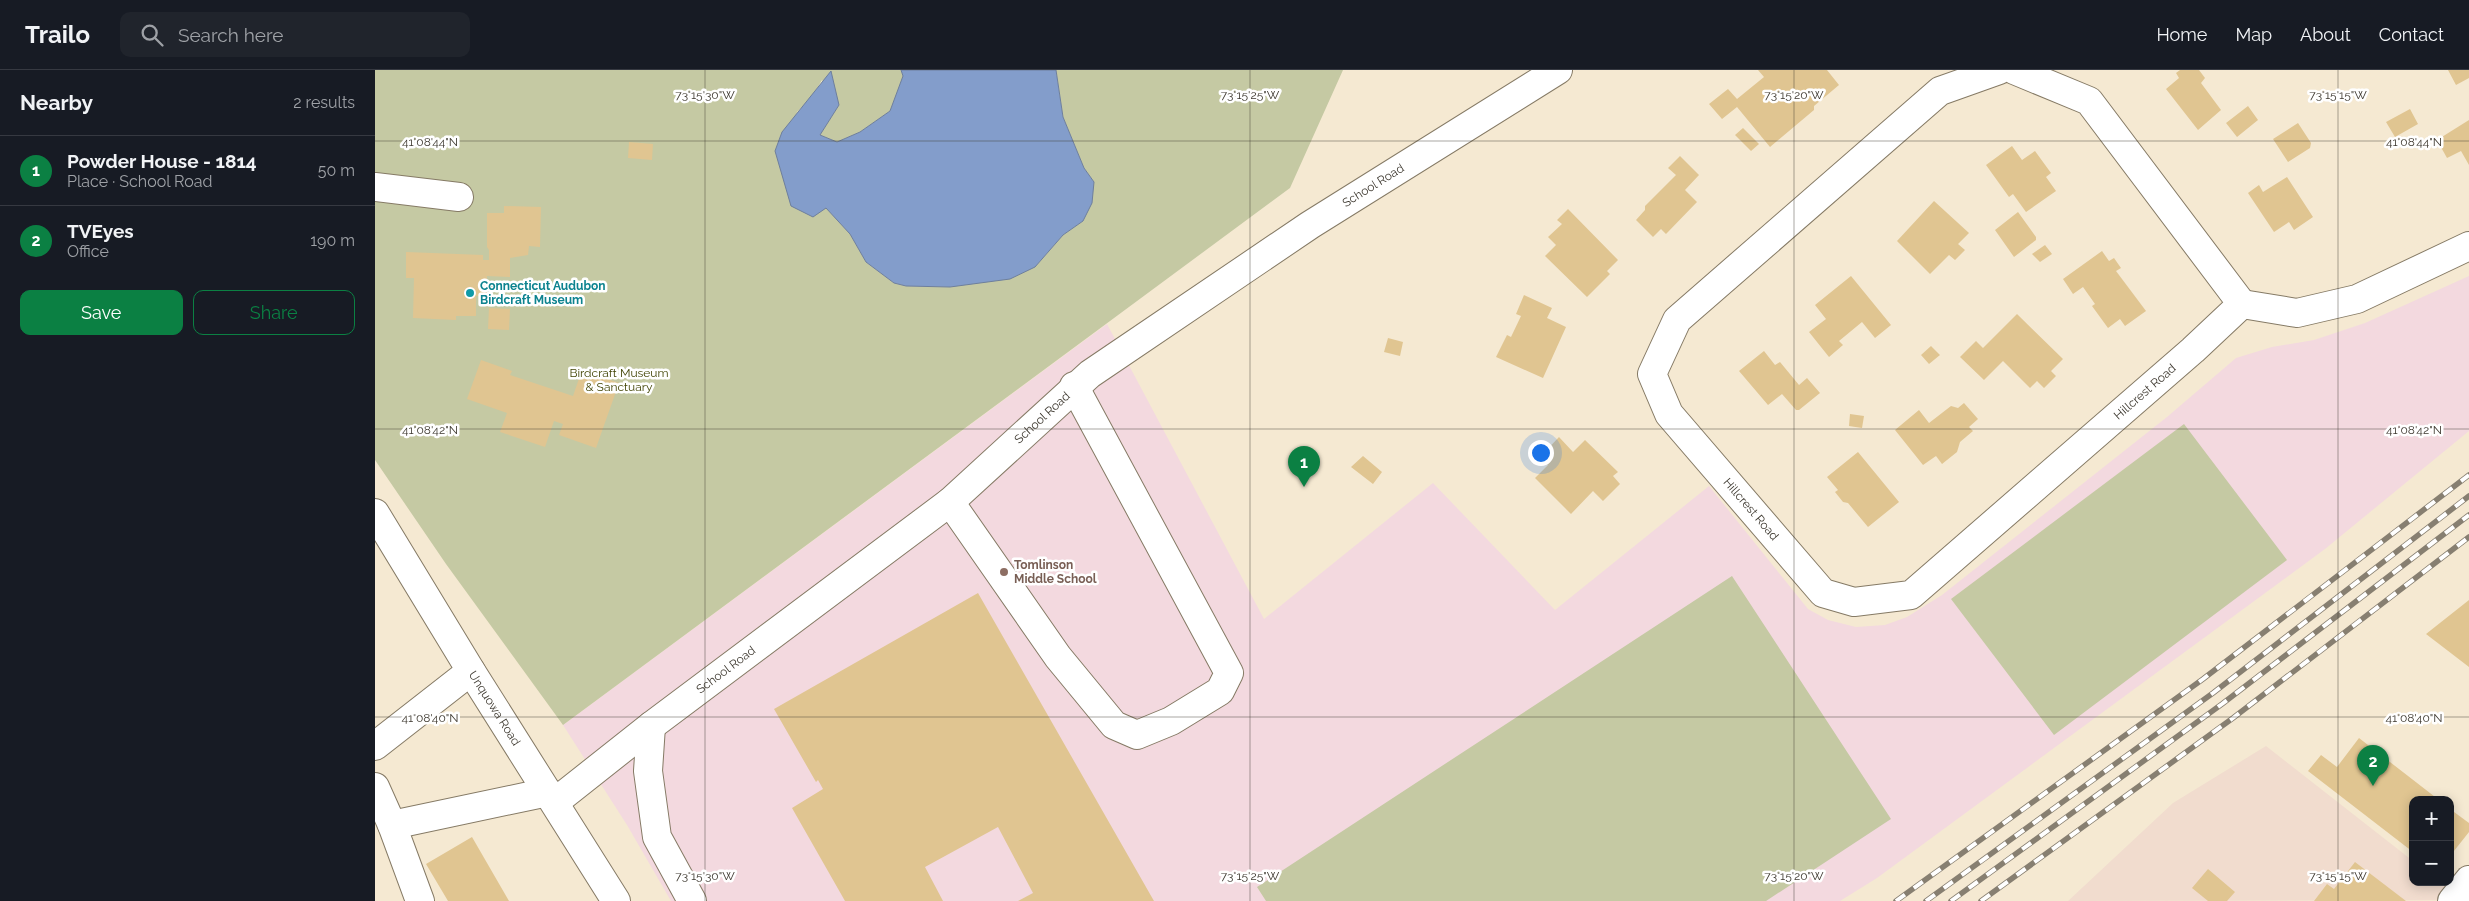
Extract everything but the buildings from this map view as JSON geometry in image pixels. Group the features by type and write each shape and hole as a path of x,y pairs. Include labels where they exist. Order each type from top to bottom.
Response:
{"street":[{"name":"School Road","path":"551,797 651,726 950,502 1074,386 1309,225 1558,70"},
{"name":"Hillcrest Road","path":"1999,70 1940,91 1677,320 1652,374 1669,414 1823,593 1854,602 1911,594 2193,350 2242,304"},
{"path":"2014,70 2089,101 2242,304 2297,312 2357,298 2469,246"},
{"path":"375,187 459,197"},
{"path":"950,502 1058,657 1114,725 1137,734 1171,720 1220,691 1229,673 1074,386"},
{"name":"Unquowa Road","path":"375,512 471,671 616,901"},
{"path":"375,746 471,671"},
{"path":"651,726 648,771 657,837 692,901"},
{"path":"375,788 392,825 420,901"},
{"path":"392,825 551,797"},
{"path":"2452,901 2469,880"}],"shaded area":[{"name":"Tomlinson Middle School","path":"2469,276 2469,431 2325,549 1877,878 1840,901 671,901 627,825 563,725 1107,324 1264,619 1433,483 1555,610 1709,486 1808,609 1828,620 1856,627 1885,625 1907,617 1942,595 2167,417 2236,358 2272,347 2314,340 2365,323"},
{"path":"2266,746 2409,858 2409,886 2445,886 2463,900 2068,901 2173,803"}],"green space":[{"name":"Birdcraft Museum & Sanctuary","path":"375,70 901,70 904,76 890,111 860,132 837,142 820,135 839,105 822,80 812,97 797,112 785,182 792,206 826,208 850,234 866,262 894,283 906,286 950,287 1035,267 1063,235 1083,221 1094,182 1084,168 1063,117 1056,70 1343,70 1290,188 563,725 446,564 375,460"},
{"path":"2184,424 2287,560 2054,735 1951,599"},
{"path":"1732,576 1891,819 1766,901 1266,901 1257,887"}],"water":[{"path":"901,70 1056,70 1063,117 1084,168 1094,182 1092,203 1083,221 1063,235 1035,267 1010,279 950,287 906,286 894,283 866,262 850,234 826,208 813,217 791,206 775,151 782,132 831,71 839,105 820,135 837,142 860,132 890,111 903,76"}],"railway":[{"path":"1896,901 2203,679 2469,475"},
{"path":"1926,901 2213,693 2469,496"},
{"path":"1951,901 2222,704 2469,515"},
{"path":"1981,901 2233,718 2469,537"}],"place":[{"name":"Connecticut Audubon Birdcraft Museum","path":"470,293"},
{"name":"Powder House - 1814","path":"1304,487"},
{"name":"Tomlinson Middle School","path":"1004,572"},
{"name":"TVEyes","path":"2373,786"}]}
